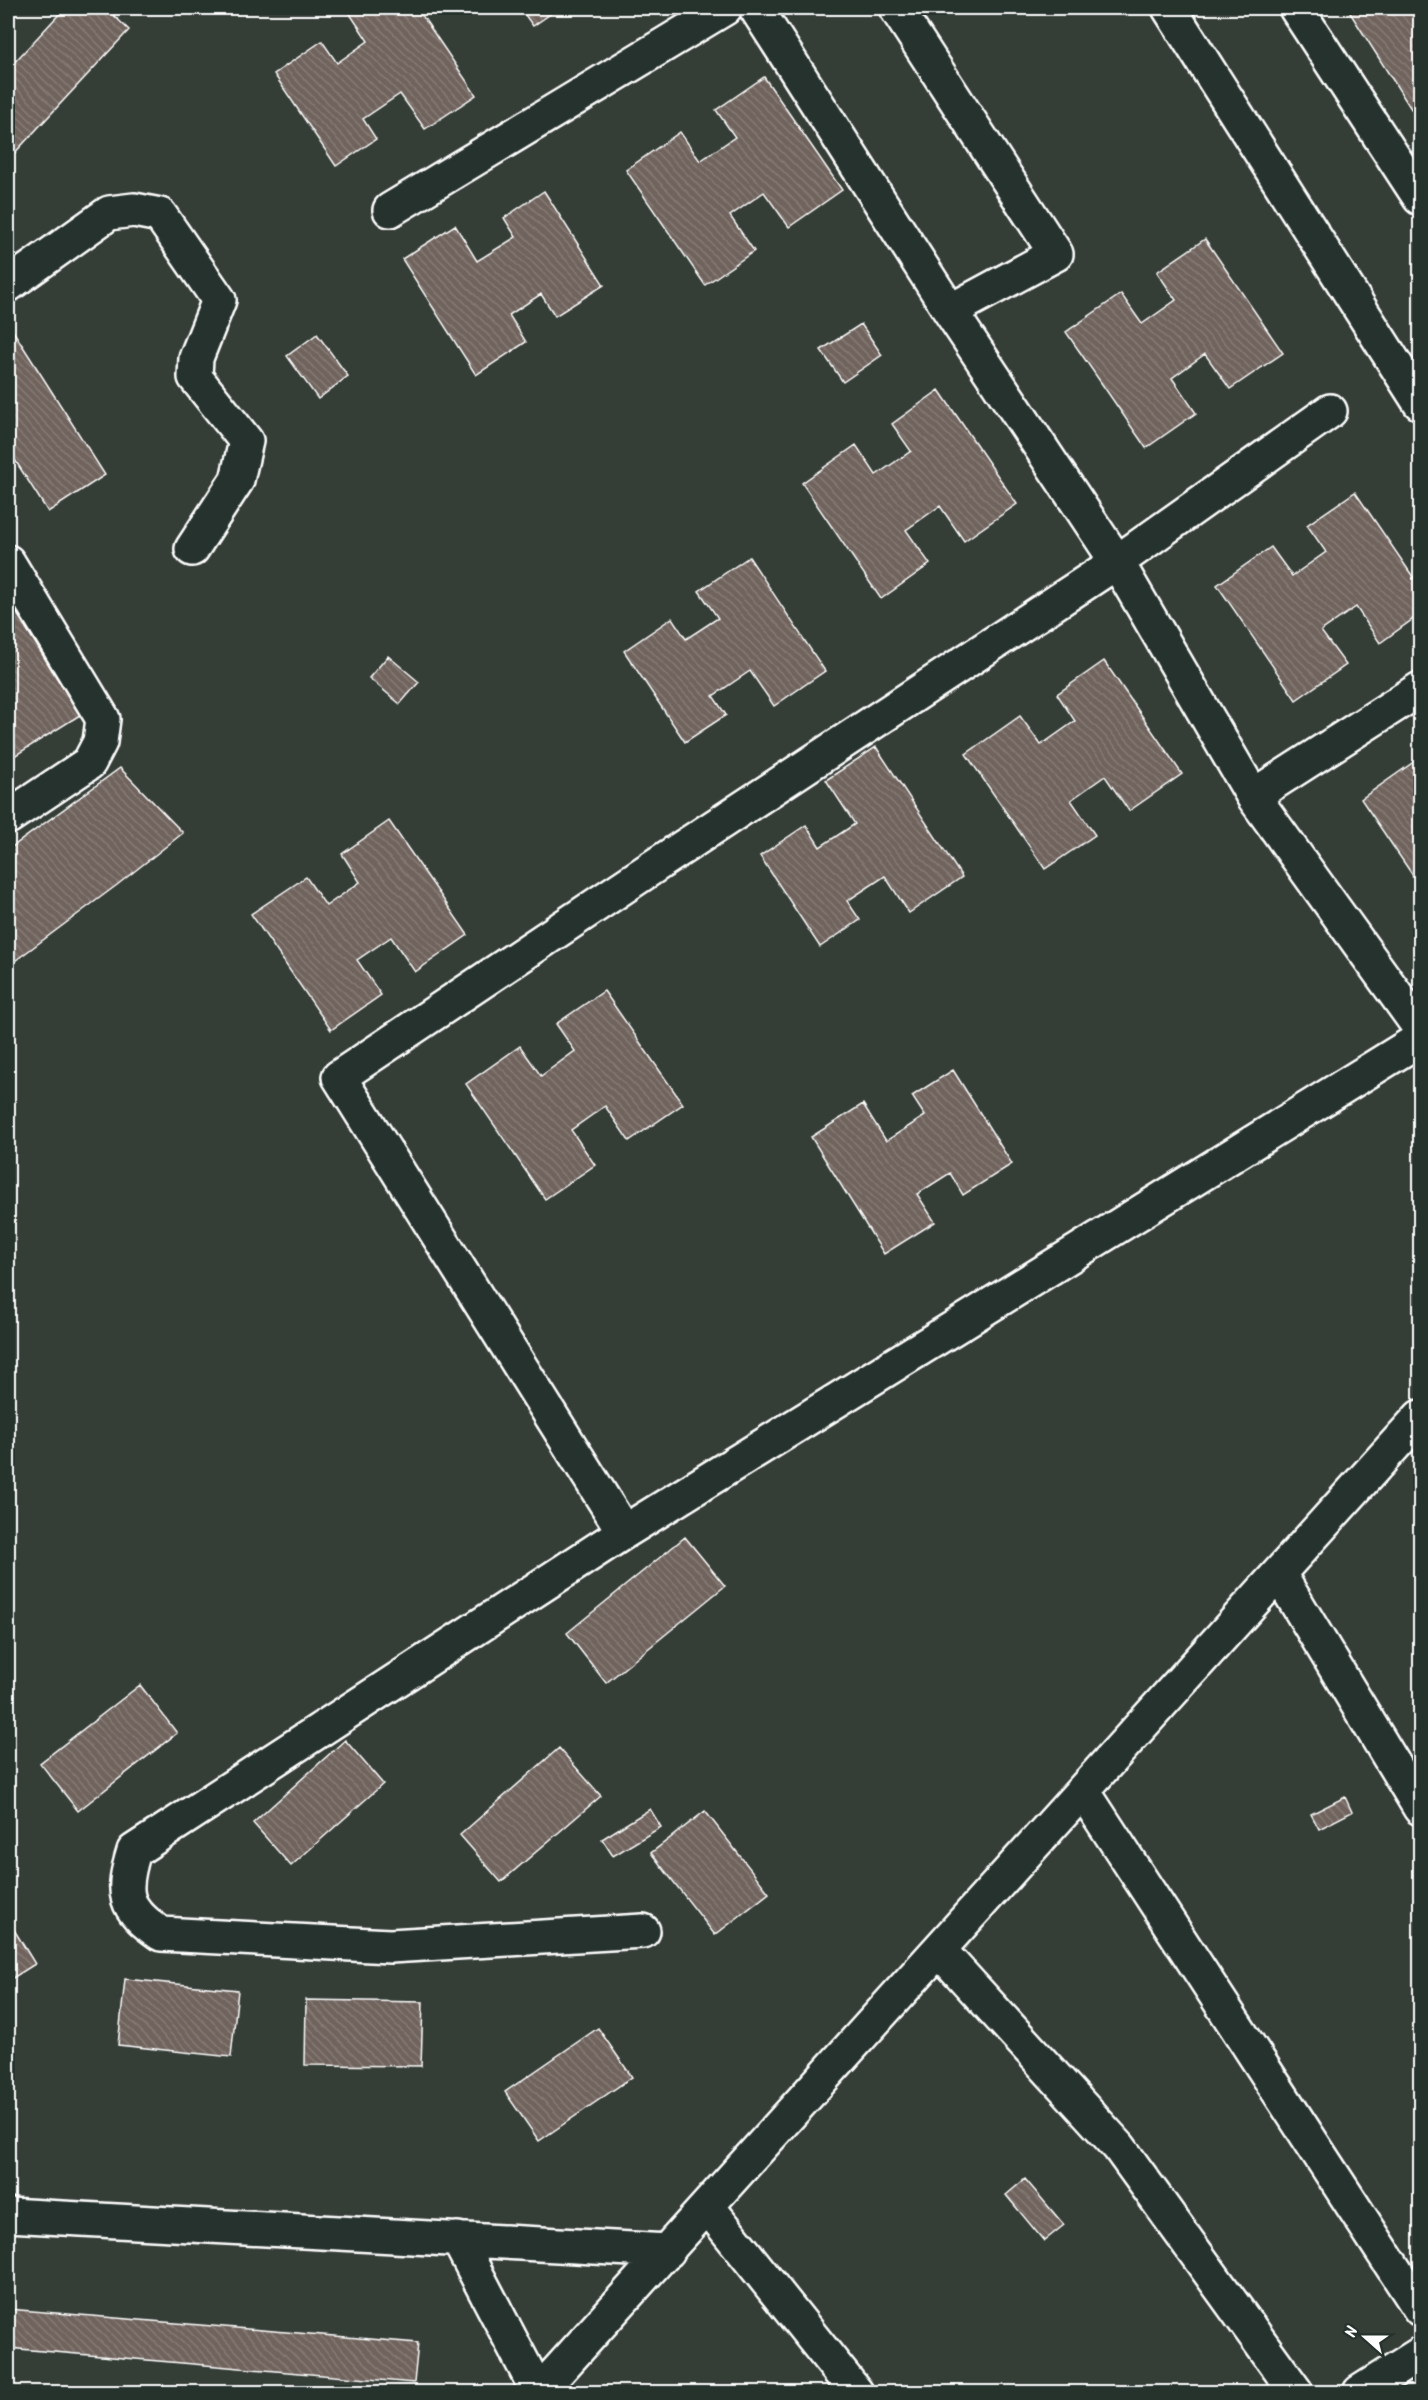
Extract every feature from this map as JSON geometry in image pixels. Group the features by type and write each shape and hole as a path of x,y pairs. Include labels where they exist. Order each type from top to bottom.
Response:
{"street":[{"path":"390,210 725,8"},
{"path":"896,8 1056,254 950,311"},
{"path":"1169,8 1420,403"},
{"path":"1296,8 1420,198"},
{"path":"771,12 950,311 1118,562 1253,796 1420,1028"},
{"path":"8,285 109,213 134,210 160,216 173,234 219,300 196,358 195,377 246,441 237,480 192,549"},
{"path":"624,1532 339,1077 1118,562 1330,411"},
{"path":"8,562 103,719 100,742 89,764 8,817"},
{"path":"1253,796 1420,689"},
{"path":"643,1931 390,1947 161,1934 140,1920 127,1899 126,1876 134,1851 624,1532 1420,1040"},
{"path":"458,2239 539,2392 1420,1417"},
{"path":"1279,1574 1420,1808"},
{"path":"1083,1791 1420,2309"},
{"path":"939,1950 1119,2147 1296,2392"},
{"path":"708,2206 856,2392"},
{"path":"8,2215 668,2250"},
{"path":"1360,2392 1420,2354"}],"building":[{"path":"65,8 106,8 129,30 8,160 8,69"},
{"path":"359,8 417,8 476,95 425,129 400,94 363,119 376,139 336,166 274,74 322,41 337,63 368,41 350,14"},
{"path":"520,8 559,8 533,26"},
{"path":"1347,8 1420,8 1420,123"},
{"path":"764,77 842,190 789,227 764,192 730,216 754,251 705,285 626,170 680,132 700,161 735,137 716,110"},
{"path":"544,191 604,285 555,316 541,294 509,315 526,342 476,375 402,259 455,225 477,261 516,237 504,218"},
{"path":"1205,239 1283,353 1230,389 1205,354 1172,378 1196,413 1146,448 1066,332 1121,294 1142,324 1176,300 1157,272"},
{"path":"8,323 105,475 48,512 8,449"},
{"path":"861,324 882,355 843,382 821,350"},
{"path":"317,334 348,376 318,399 287,356"},
{"path":"939,390 1017,504 964,541 940,506 906,530 930,564 881,599 802,483 856,445 876,475 911,451 892,424"},
{"path":"1355,492 1420,587 1420,614 1380,643 1356,607 1321,631 1346,665 1296,700 1217,585 1271,547 1292,576 1326,552 1307,525"},
{"path":"749,557 825,671 774,706 750,671 713,696 726,715 685,742 624,651 672,618 686,639 718,618 699,591"},
{"path":"8,599 80,715 8,760"},
{"path":"388,656 419,682 400,704 369,678"},
{"path":"1104,661 1182,774 1129,811 1105,776 1071,800 1095,835 1045,869 966,754 1020,716 1041,745 1075,721 1057,694"},
{"path":"876,747 962,877 909,913 885,876 847,901 860,920 820,947 760,856 806,825 820,847 855,824 826,780"},
{"path":"1415,761 1420,769 1420,886 1361,799"},
{"path":"120,768 183,833 8,966 8,850"},
{"path":"389,821 468,935 415,972 391,937 357,960 381,995 331,1030 251,914 306,877 326,906 360,882 342,854"},
{"path":"604,991 683,1104 629,1141 605,1106 571,1130 595,1165 545,1199 466,1084 520,1046 541,1076 575,1051 556,1024"},
{"path":"953,1070 1012,1164 963,1195 950,1173 917,1194 935,1222 884,1254 811,1137 863,1104 886,1141 925,1116 912,1096"},
{"path":"685,1537 725,1586 606,1683 567,1633"},
{"path":"140,1685 177,1733 78,1811 40,1763"},
{"path":"345,1740 383,1784 291,1866 253,1823"},
{"path":"559,1748 601,1796 501,1882 460,1835"},
{"path":"1345,1797 1352,1812 1319,1829 1311,1814"},
{"path":"650,1809 661,1827 613,1856 602,1839"},
{"path":"705,1811 769,1893 715,1935 651,1853"},
{"path":"8,1920 35,1964 8,1981"},
{"path":"125,1979 238,1990 231,2057 118,2045"},
{"path":"306,2000 423,2002 421,2066 305,2065"},
{"path":"598,2028 632,2077 539,2141 505,2092"},
{"path":"1025,2179 1064,2225 1044,2241 1006,2195"},
{"path":"8,2309 418,2343 414,2383 8,2348"}]}
